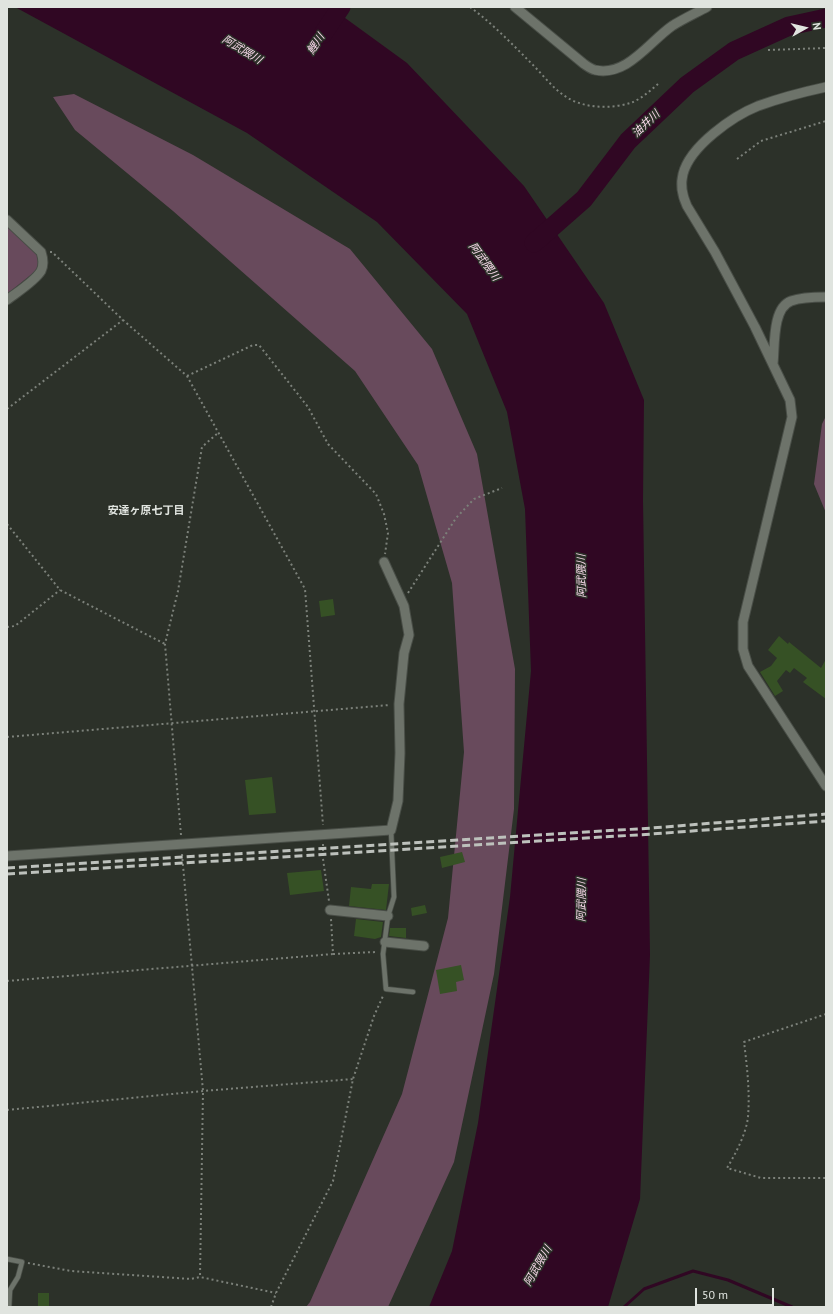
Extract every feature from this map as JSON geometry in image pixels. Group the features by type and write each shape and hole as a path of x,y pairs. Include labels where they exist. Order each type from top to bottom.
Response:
{"street":[{"path":"515,7 584,64 594,70 609,70 618,68 629,62 672,27 707,7"},
{"path":"826,87 791,95 759,106 742,113 721,127 695,151 683,172 681,184 682,196 732,283 790,400 792,417 743,622 743,649 748,666 826,786"},
{"path":"7,220 41,252 43,259 42,269 37,276 7,300"},
{"path":"773,366 776,323 782,307 790,301 796,299 826,297"},
{"path":"7,856 391,830 398,801 400,753 399,704 404,653 409,635 403,602 384,562"},
{"path":"330,910 388,916"},
{"path":"385,942 424,946"}],"lane":[{"path":"391,830 394,897 388,916 384,952 386,989 413,992"},
{"path":"7,1259 22,1262 18,1277 8,1291 10,1307"}],"path":[{"path":"470,7 529,61 552,86 568,98 583,105 602,107 633,102 645,95 658,84"},
{"path":"768,50 826,48"},
{"path":"737,159 761,141 826,122"},
{"path":"41,252 52,252 123,320 187,376 305,588 324,834 323,859 330,910 333,954"},
{"path":"7,409 123,320"},
{"path":"187,376 253,345 260,345 308,407 328,444 376,494 384,514 388,533 384,562"},
{"path":"403,602 456,518 474,500 502,488"},
{"path":"7,524 60,590 165,644"},
{"path":"7,627 15,626 60,590"},
{"path":"7,737 399,704"},
{"path":"7,981 333,954 384,952"},
{"path":"271,1307 276,1293 333,1181 353,1079 374,1016 386,989"},
{"path":"826,1014 744,1042 747,1062 748,1118 738,1148 727,1168 761,1178 826,1178"},
{"path":"7,1110 203,1091 353,1079"},
{"path":"22,1262 71,1271 191,1279 200,1277 276,1293"}],"shaded area":[{"path":"74,94 193,155 350,249 432,349 477,454 515,669 514,809 494,974 454,1162 388,1307 306,1307 310,1302 402,1094 448,918 464,752 452,583 418,465 355,371 173,211 75,130 53,97"},
{"path":"7,224 34,250 39,258 39,266 37,270 7,294"},
{"path":"826,416 826,513 814,484 822,424"}],"water":[{"name":"阿武隈川","path":"15,7 330,7 407,63 524,186 604,303 644,400 643,500 650,955 640,1199 608,1307 429,1307 452,1251 478,1123 510,897 531,671 525,509 507,412 467,314 377,222 247,133"}],"building":[{"path":"333,599 335,615 321,617 319,601"},
{"path":"779,636 788,644 789,642 821,668 826,659 826,699 803,682 807,678 794,668 790,673 786,670 777,681 783,691 775,696 760,672 771,666 777,658 768,650"},
{"path":"272,777 276,813 249,815 245,780"},
{"path":"462,852 465,862 442,868 440,857"},
{"path":"321,870 324,891 290,895 287,873"},
{"path":"372,884 389,884 386,910 349,906 351,887 371,889"},
{"path":"425,905 427,913 412,916 411,908"},
{"path":"356,919 383,922 381,937 375,939 354,936"},
{"path":"390,928 406,928 406,938 389,936"},
{"path":"461,965 464,980 456,982 457,991 440,994 436,970"},
{"path":"38,1293 49,1293 49,1307 38,1307"}],"waterway":[{"name":"鯉川","path":"323,34 341,7"},
{"name":"油井川","path":"534,243 584,199 628,141 687,85 734,51 789,26 826,18"},
{"path":"624,1307 644,1289 693,1271 728,1280 792,1307"}],"railway":[{"path":"7,868 652,828 826,814"},
{"path":"7,874 652,834 826,821"}],"district":[{"name":"安達ヶ原七丁目","path":"146,511"}]}
